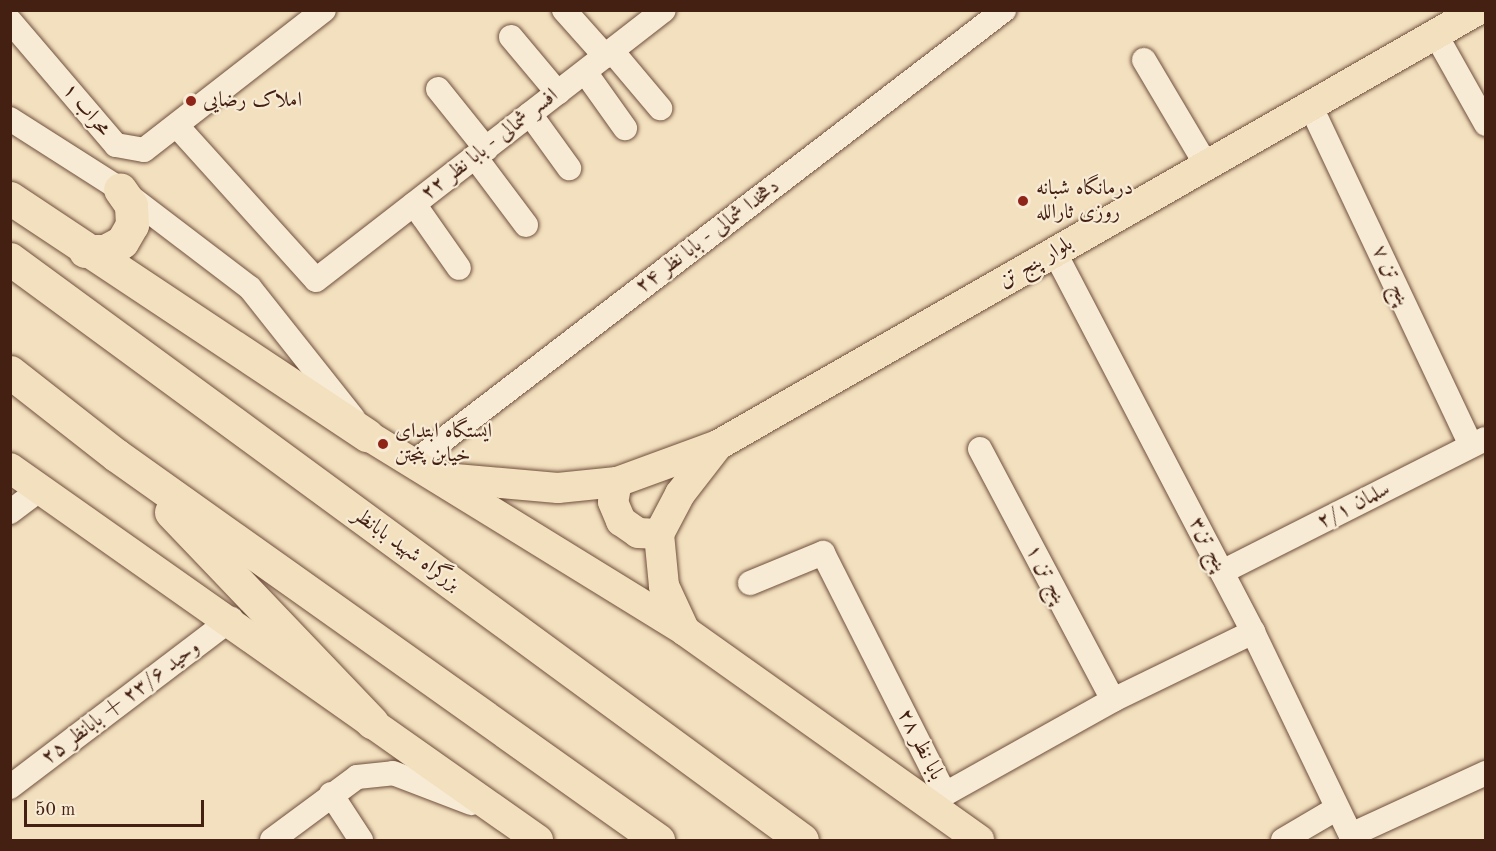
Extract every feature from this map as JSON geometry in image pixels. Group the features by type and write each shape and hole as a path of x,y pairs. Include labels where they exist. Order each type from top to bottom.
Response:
{"highway":[{"path":"85,251 105,251 122,242 132,225 131,205 120,189"},
{"path":"10,198 85,251 367,435"},
{"name":"بزرگراه شهید بابانظر","path":"10,259 802,840"},
{"path":"10,372 116,455 658,840"},
{"path":"116,455 372,722"}],"main road":[{"name":"بلوار پنج تن","path":"718,445 1207,166 1457,19"},
{"path":"367,435 413,463 444,478 686,631 979,840"},
{"path":"444,478 558,488 617,482 718,445"},
{"path":"686,631 664,586 659,534 680,494 718,445"},
{"path":"10,468 231,619 538,840"},
{"path":"617,482 613,502 621,521 638,533 659,534"},
{"path":"892,778 949,840"}],"street":[{"name":"محراب ۱","path":"10,21 116,145 144,150 324,10"},
{"path":"564,10 660,108"},
{"name":"افسر شمالی - بابا نظر ۲۲","path":"177,126 316,280 664,10"},
{"name":"دهخدا شمالی - بابا نظر ۲۴","path":"413,463 1004,10"},
{"path":"1457,19 1485,124"},
{"path":"511,38 558,93"},
{"path":"1144,60 1207,166"},
{"path":"585,72 625,128"},
{"path":"438,89 526,225"},
{"name":"پنج تن ۷","path":"1311,106 1478,442"},
{"path":"530,114 569,168"},
{"path":"10,119 120,189 250,288 367,435"},
{"path":"414,204 459,268"},
{"name":"پنج تن۳","path":"1055,253 1253,632 1336,809 1352,838"},
{"name":"سلمان ۲/۱","path":"1222,572 1478,442"},
{"name":"پنج تن ۱","path":"980,449 1113,700"},
{"path":"10,512 40,489"},
{"name":"بابا نظر ۲۸","path":"750,583 823,553 945,794 1113,700 1253,632"},
{"name":"وحید ۲۳/۶ + بابانظر ۲۵","path":"10,787 231,619"},
{"path":"272,840 357,777 393,773 505,818"},
{"path":"1352,838 1485,773"},
{"path":"332,794 361,840"},
{"path":"1282,840 1336,809"}],"place":[{"name":"املاک رضایی","path":"191,101"},
{"name":"درمانگاه شبانه روزی ثارالله","path":"1023,201"},
{"name":"ایستگاه ابتدای خیابن پنجتن","path":"383,444"}]}
